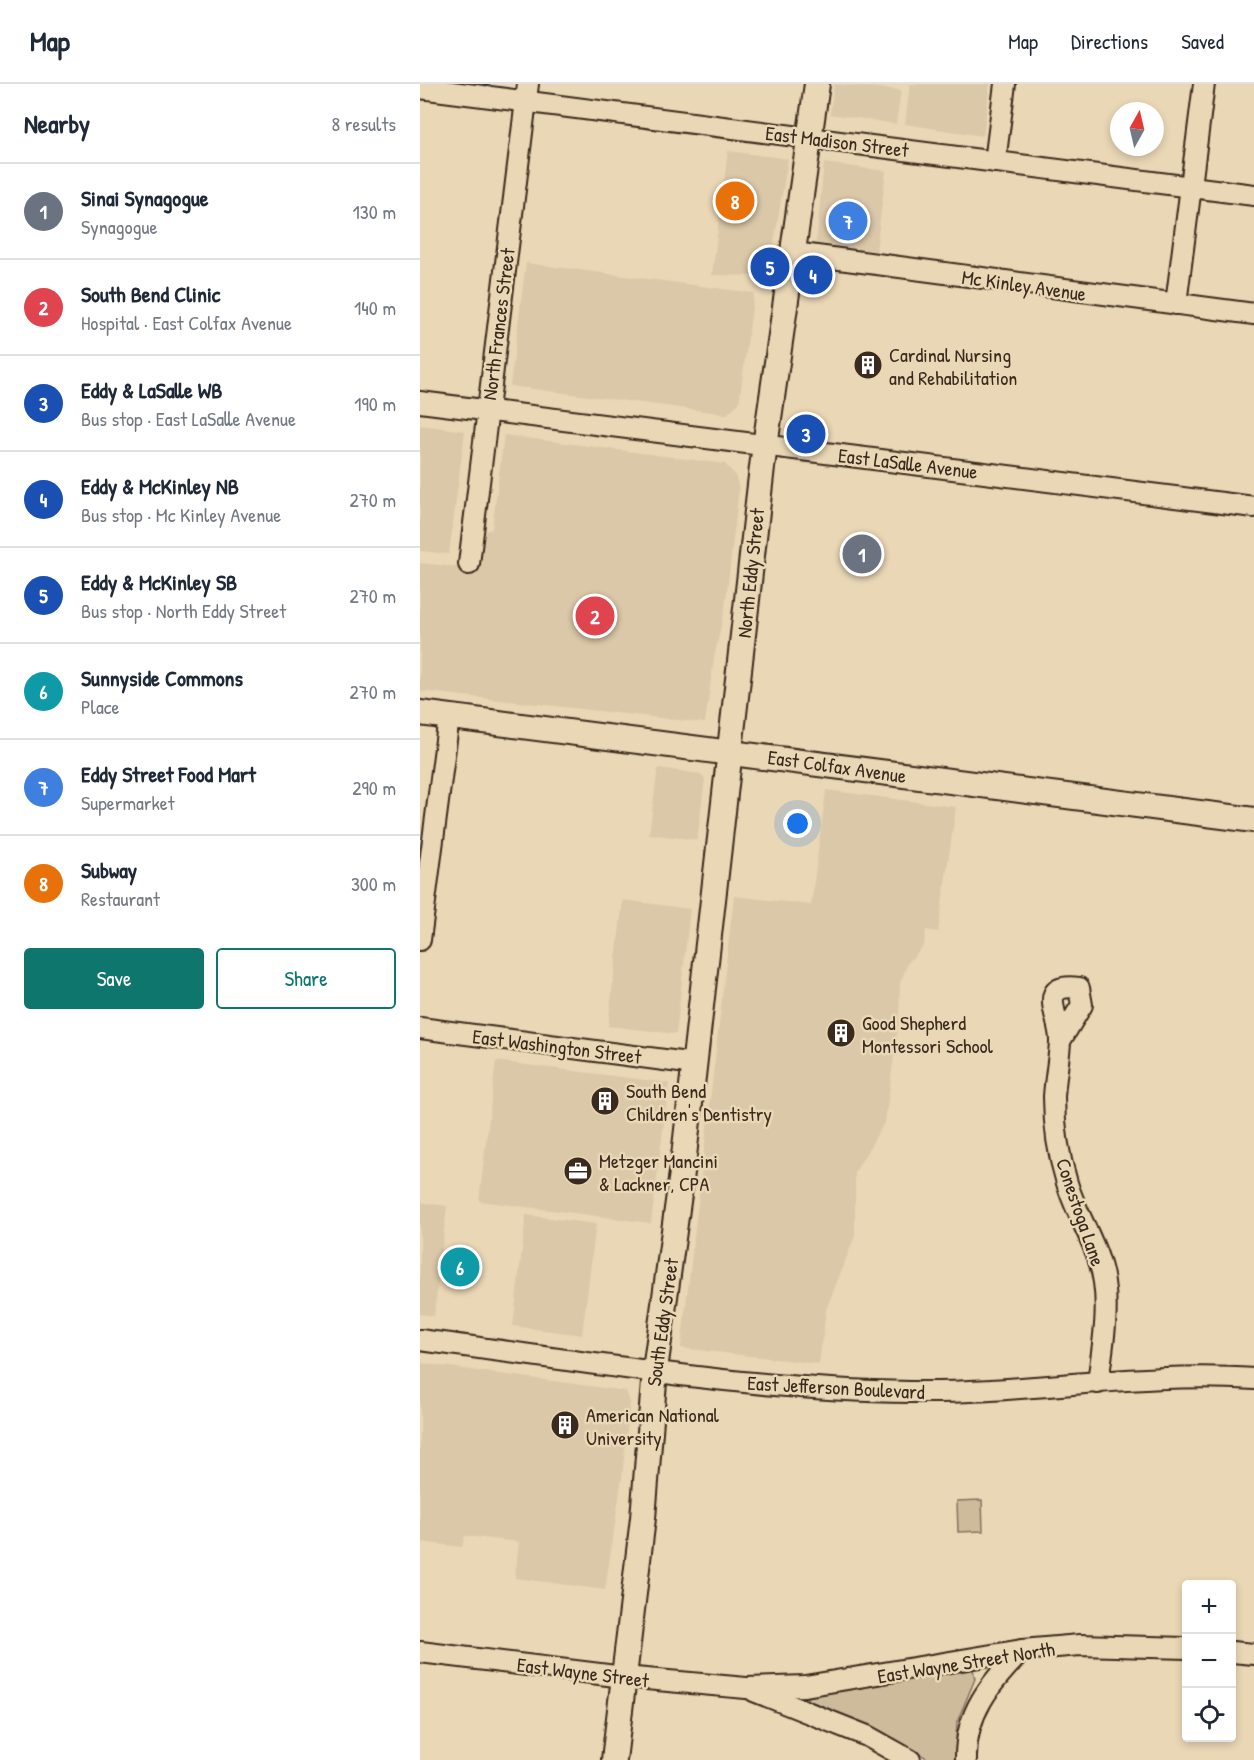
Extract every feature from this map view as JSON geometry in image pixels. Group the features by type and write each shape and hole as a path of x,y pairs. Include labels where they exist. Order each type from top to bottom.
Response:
{"main road":[{"name":"North Eddy Street","path":"695,1064 764,446 817,84"},
{"name":"East Colfax Avenue","path":"420,713 1254,820"},
{"name":"South Eddy Street","path":"614,1760 643,1518 655,1370 695,1064"}],"street":[{"path":"995,162 1005,84"},
{"path":"1176,304 1204,84"},
{"name":"East Madison Street","path":"420,87 527,93 810,138 1254,195"},
{"name":"North Frances Street","path":"469,564 527,93"},
{"name":"Mc Kinley Avenue","path":"794,253 1254,314"},
{"name":"East LaSalle Avenue","path":"420,402 1254,507"},
{"path":"420,940 448,717"},
{"name":"East Washington Street","path":"420,1028 695,1064"},
{"name":"Conestoga Lane","path":"1060,1041 1054,1099 1061,1158 1067,1184 1098,1258 1104,1280 1106,1312 1098,1383"},
{"name":"East Jefferson Boulevard","path":"420,1340 770,1386 841,1390 986,1391 1172,1378 1254,1379"},
{"name":"East Wayne Street North","path":"746,1688 805,1686 1022,1650 1111,1644 1182,1648"},
{"path":"966,1760 967,1733 977,1702 1022,1650"},
{"name":"East Wayne Street","path":"420,1652 624,1677 746,1688"},
{"path":"1236,1652 1254,1654"},
{"path":"746,1688 867,1736 910,1760"}],"shaded area":[{"path":"834,84 901,90 896,124 830,114"},
{"path":"910,84 990,84 983,136 905,124"},
{"path":"728,151 788,159 770,266 762,276 712,275"},
{"path":"824,163 886,171 876,251 816,243"},
{"path":"526,263 754,293 739,403 727,414 510,386"},
{"path":"420,425 465,431 449,554 420,551"},
{"path":"504,435 725,464 735,475 739,489 725,608 714,658 705,723 420,691 420,563 476,569 482,532 492,529"},
{"path":"658,768 701,774 705,779 697,840 649,834"},
{"path":"826,790 956,807 938,932 926,930 924,945 908,963 900,983 899,1020 885,1121 855,1172 855,1236 826,1310 819,1364 681,1348 734,896 811,905"},
{"path":"623,900 690,909 676,1034 608,1026"},
{"path":"496,1061 669,1083 651,1223 479,1201"},
{"path":"420,1202 447,1206 434,1316 420,1314"},
{"path":"526,1215 596,1224 582,1335 513,1326"},
{"path":"420,1363 626,1391 630,1402 622,1477 605,1590 515,1578 519,1542 465,1536 462,1547 420,1542"},
{"path":"982,1500 983,1531 958,1532 957,1501"},
{"path":"967,1668 973,1669 975,1679 957,1722 955,1760 930,1760 879,1730 807,1700 807,1697 813,1693 866,1687"}],"place":[{"name":"Subway","path":"735,201"},
{"name":"Eddy Street Food Mart","path":"848,221"},
{"name":"Eddy & McKinley SB","path":"770,267"},
{"name":"Eddy & McKinley NB","path":"813,275"},
{"name":"Cardinal Nursing and Rehabilitation","path":"868,365"},
{"name":"Eddy & LaSalle WB","path":"806,434"},
{"name":"Sinai Synagogue","path":"862,554"},
{"name":"South Bend Clinic","path":"595,616"},
{"name":"Good Shepherd Montessori School","path":"841,1033"},
{"name":"South Bend Children's Dentistry","path":"605,1101"},
{"name":"Metzger Mancini & Lackner, CPA","path":"578,1171"},
{"name":"Sunnyside Commons","path":"460,1267"},
{"name":"American National University","path":"565,1425"}]}
